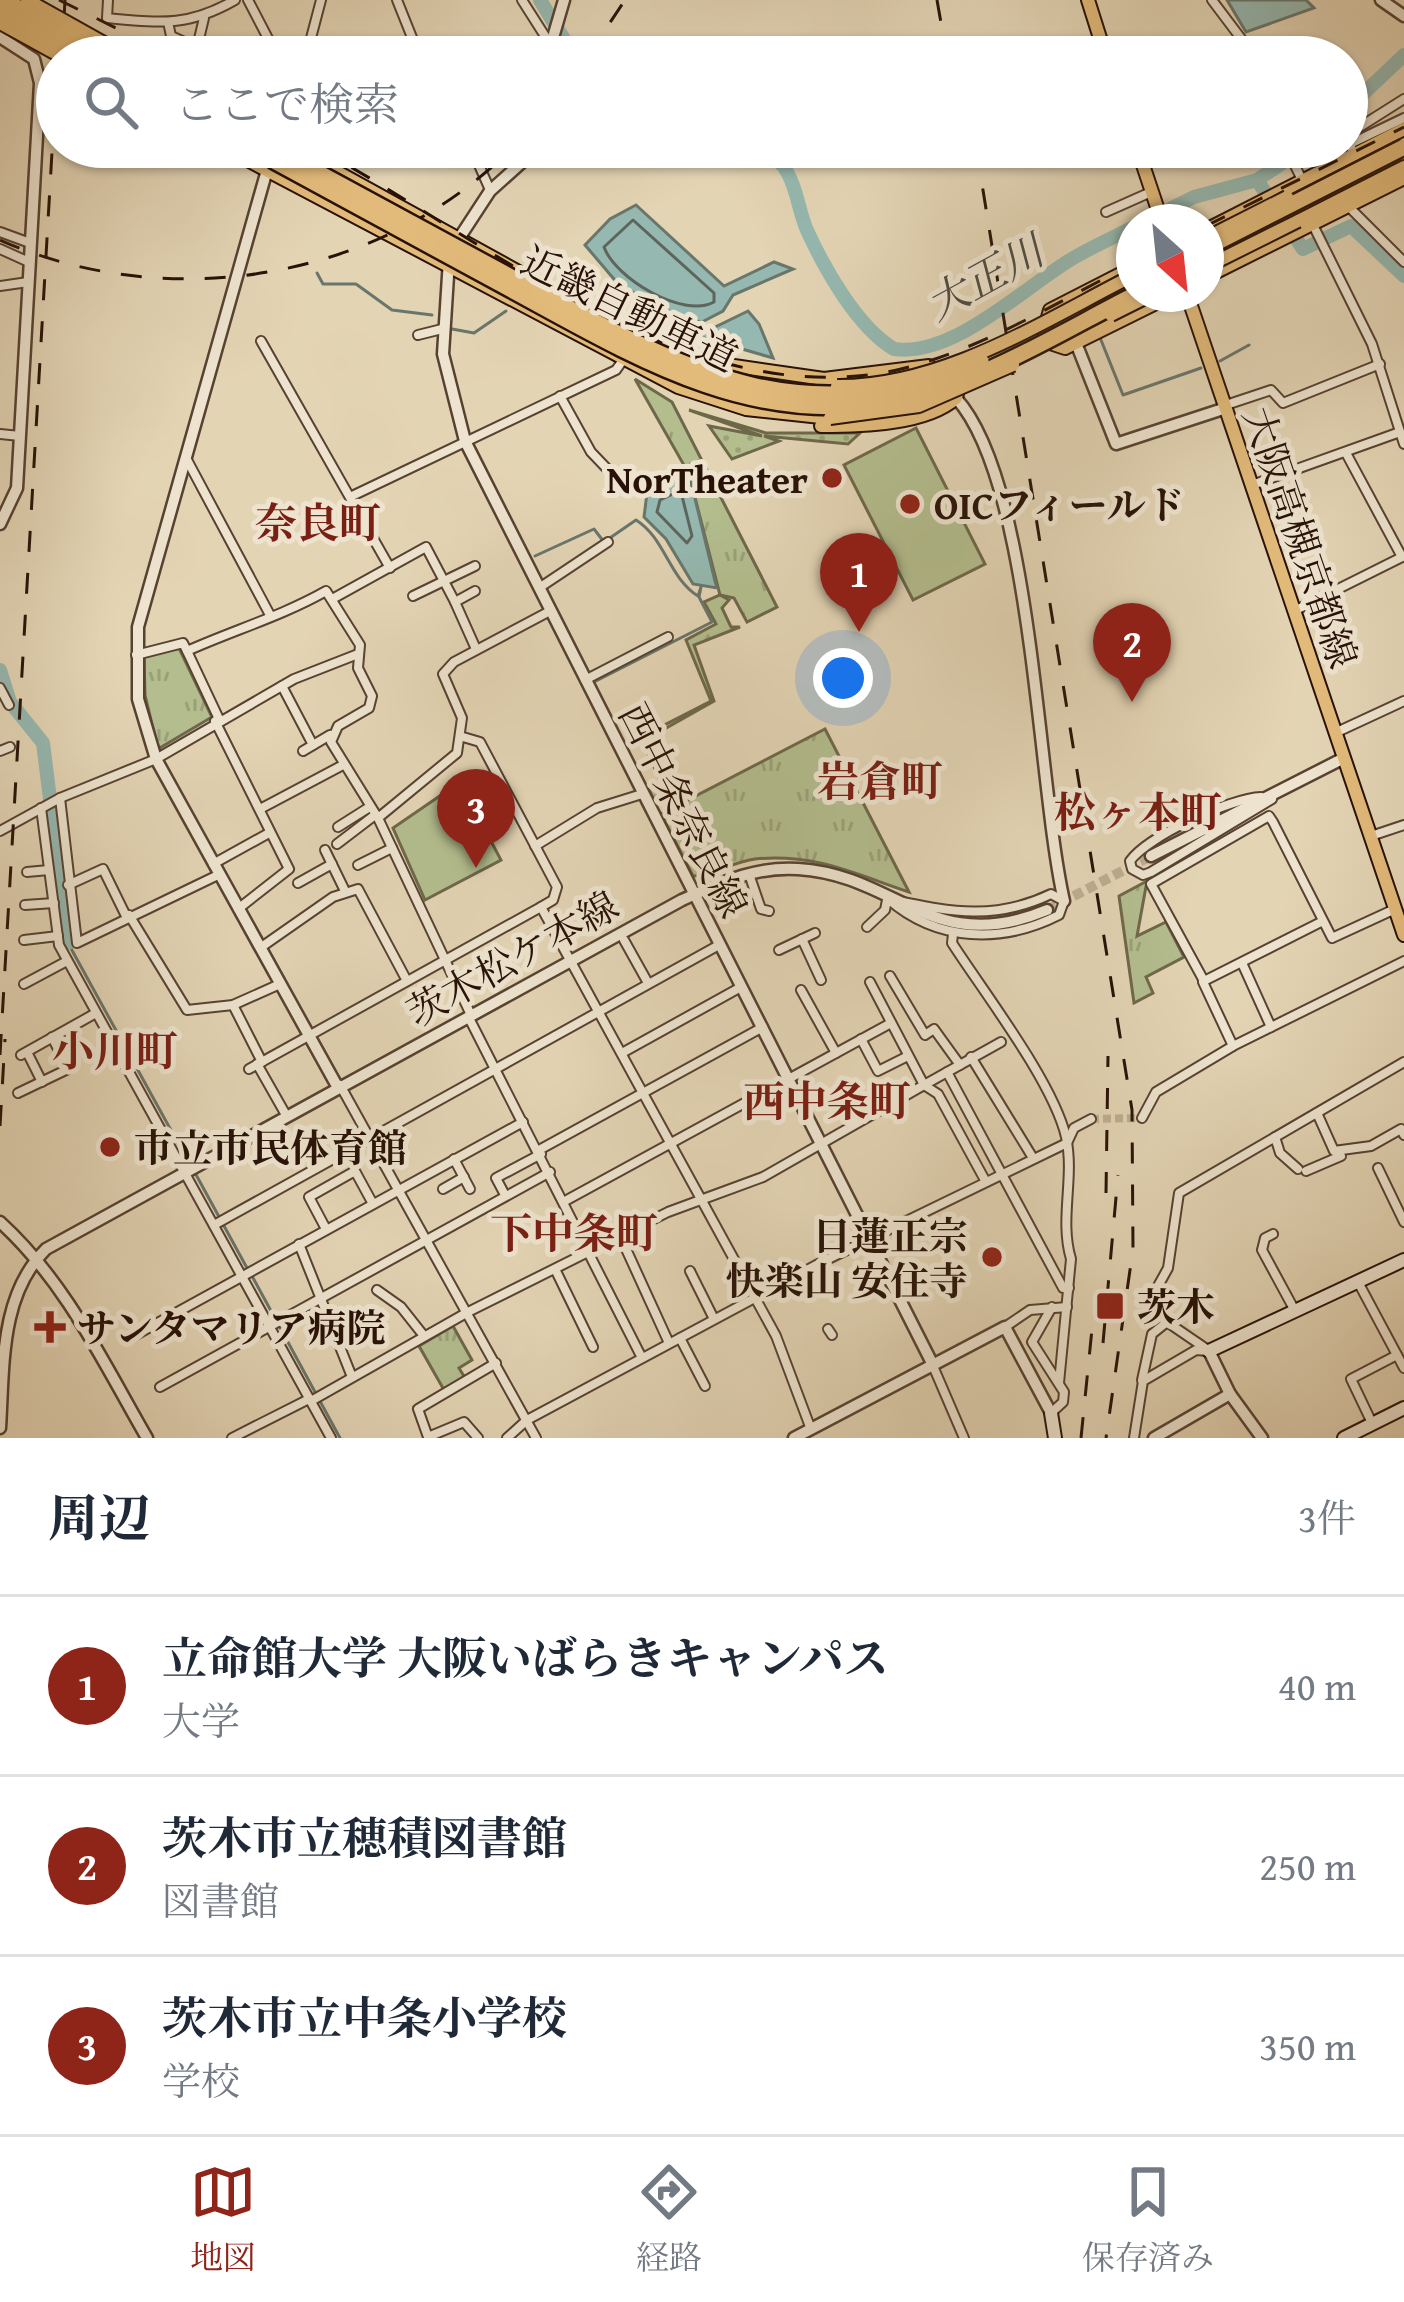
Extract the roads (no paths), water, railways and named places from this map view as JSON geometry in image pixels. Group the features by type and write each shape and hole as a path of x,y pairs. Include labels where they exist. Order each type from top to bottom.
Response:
{"highway":[{"path":"7,0 68,36"},
{"path":"0,17 39,36"},
{"path":"1368,161 1404,142"},
{"path":"1224,253 1404,158"},
{"name":"近畿自動車道","path":"287,168 636,356 714,390 764,402 839,408 929,392 994,366 1116,304"},
{"name":"近畿自動車道","path":"310,168 668,360 765,392 840,396 915,385 990,357 1116,294"},
{"path":"1224,238 1355,168"}],"main road":[{"path":"27,0 93,36"},
{"path":"1088,0 1099,36"},
{"path":"0,17 36,40"},
{"path":"1368,147 1404,129"},
{"path":"1368,158 1404,142"},
{"path":"1224,269 1404,167"},
{"path":"263,168 693,360 764,380 830,386 907,376 958,359 1116,280"},
{"path":"332,168 394,201 452,252 571,330 648,374 746,410 830,418 939,400 1117,312"},
{"path":"1144,168 1156,204"},
{"path":"1224,223 1329,168"},
{"path":"1224,225 1344,168"},
{"path":"1224,256 1295,230 1317,230 1348,206 1404,178"},
{"path":"1258,203 1273,245"},
{"path":"1116,279 1050,310 1044,332 1050,343 1057,349 1076,343 1138,312"},
{"name":"大阪高槻京都線","path":"1193,312 1404,935"},
{"path":"648,374 658,387 705,405 794,425 897,419 945,406 956,398 957,377 946,363 824,379 693,360"},
{"path":"1209,1351 1404,1260"},
{"path":"1344,1438 1404,1408"},
{"path":"1052,1413 1055,1438"}],"street":[{"path":"0,17 7,0"},
{"path":"104,36 108,0"},
{"path":"107,18 168,22 204,18 235,0"},
{"path":"248,0 267,36"},
{"path":"312,36 321,0"},
{"path":"397,0 412,36"},
{"path":"522,0 545,36"},
{"path":"1212,0 1239,36"},
{"path":"1382,0 1404,16"},
{"path":"556,36 563,4"},
{"path":"200,36 204,18"},
{"path":"168,22 171,36"},
{"path":"0,37 27,51 36,67"},
{"path":"1368,122 1404,99"},
{"path":"1368,135 1404,118"},
{"path":"0,524 16,488 36,142"},
{"path":"262,168 267,170 138,628 138,699 156,759 536,1438"},
{"path":"480,168 490,191"},
{"path":"452,252 490,191 516,168"},
{"path":"1297,168 1303,182"},
{"path":"1106,212 1154,198"},
{"path":"1348,206 1404,262"},
{"path":"1317,230 1380,364 1404,444"},
{"path":"0,232 30,243"},
{"path":"0,249 29,262"},
{"name":"西中条奈良線","path":"452,252 442,329 450,396 465,441 933,1365"},
{"path":"0,286 28,282"},
{"path":"418,335 442,329"},
{"path":"261,341 390,568"},
{"path":"1076,343 1116,444 1271,390 1283,403 1380,364"},
{"path":"352,496 616,370 623,360"},
{"path":"560,396 591,452 615,477"},
{"path":"888,898 952,934 1023,930 1060,915 1064,901 1056,890 1044,741 1005,515 988,463 956,398"},
{"path":"1252,485 1400,432"},
{"path":"0,434 20,436"},
{"path":"1294,611 1403,557 1346,452"},
{"path":"185,456 270,615"},
{"path":"1375,537 1388,531"},
{"path":"539,587 608,542"},
{"path":"334,598 425,548 476,650"},
{"path":"413,596 475,566"},
{"path":"187,650 270,615 287,613 326,591 360,645 358,668 371,696 369,709 308,748 281,686"},
{"path":"455,602 475,591"},
{"path":"337,844 440,770 464,736 462,718 443,674 476,650 550,611"},
{"path":"584,681 668,638"},
{"path":"136,655 183,643 289,868 238,909"},
{"path":"0,831 57,800 156,759 281,686 358,655"},
{"path":"0,688 9,705"},
{"path":"1336,733 1404,701"},
{"path":"331,735 343,765 392,848 469,1016 642,1358"},
{"path":"256,1065 553,900 557,887 480,742 464,736"},
{"path":"1151,856 1344,758"},
{"path":"259,809 343,765"},
{"path":"1265,796 1228,803 1144,847 1134,854 1132,869 1143,875 1151,872 1238,822 1292,783"},
{"path":"535,846 596,808 642,794"},
{"path":"57,800 76,943 216,869 269,833"},
{"path":"41,808 58,936 68,961 275,1324 331,1438"},
{"path":"338,827 374,813"},
{"path":"1232,1046 1152,881 1269,816 1334,939 1395,909"},
{"path":"1370,836 1404,825"},
{"path":"358,865 392,848"},
{"path":"325,850 345,890"},
{"path":"298,883 332,864"},
{"name":"茨木松ケ本線","path":"36,1258 569,960 693,895 749,872 789,868 824,872 936,920 974,926 1047,910"},
{"path":"68,885 103,869 183,1008 232,1005 280,985"},
{"path":"27,872 49,870"},
{"path":"749,872 761,909 770,910"},
{"path":"259,948 345,890 362,892 407,981"},
{"path":"888,898 982,914 1016,909 1056,890"},
{"path":"867,927 885,910 888,898"},
{"path":"26,905 53,903"},
{"path":"541,907 776,1336 777,1348 813,1425 824,1438"},
{"path":"1204,981 1323,921"},
{"path":"779,950 815,933"},
{"path":"952,934 952,943 1051,1098 1067,1143 1069,1288 1059,1383 1063,1402 1052,1413 1005,1327"},
{"path":"24,940 58,936"},
{"path":"802,939 821,980"},
{"path":"624,940 648,983"},
{"path":"218,1223 719,945"},
{"path":"24,984 68,961"},
{"path":"1142,1118 1151,1097 1232,1046 1404,961"},
{"path":"1242,963 1271,1027"},
{"path":"890,976 925,1035 934,1029 960,1065"},
{"path":"870,982 924,1085 938,1094 986,1182"},
{"path":"621,1054 741,987"},
{"path":"801,990 836,1053"},
{"path":"232,1005 256,1065 286,1115"},
{"path":"42,1082 24,1053 96,1013"},
{"path":"565,1201 891,1023"},
{"path":"506,1195 496,1178 763,1027"},
{"path":"18,1094 68,1069 52,1037"},
{"path":"861,1039 878,1071 908,1056"},
{"path":"232,1438 668,1212 704,1202 823,1143 1001,1042"},
{"path":"971,1057 1033,1158"},
{"path":"1262,1438 1230,1394 1209,1351 1147,1306 1168,1268 1177,1196 1404,1062"},
{"path":"947,1072 1063,1288 1069,1288"},
{"path":"1317,1112 1338,1154"},
{"path":"507,1438 527,1420 753,1295 796,1280 1067,1143 1074,1128 1090,1119"},
{"path":"132,1337 523,1121"},
{"path":"1275,1137 1280,1153 1302,1170 1371,1146 1401,1129 1404,1134"},
{"path":"454,1159 470,1189"},
{"path":"1378,1168 1404,1222"},
{"path":"326,1229 309,1197 355,1172 373,1204"},
{"path":"160,1387 550,1172"},
{"path":"443,1189 464,1178"},
{"path":"0,1222 36,1258 91,1338 147,1438"},
{"path":"1273,1234 1262,1250 1294,1310"},
{"path":"621,1238 669,1343"},
{"path":"299,1244 352,1377"},
{"path":"0,1427 7,1313 16,1280 36,1258"},
{"path":"556,1271 593,1348"},
{"path":"690,1271 714,1319"},
{"path":"1357,1281 1404,1367"},
{"path":"377,1290 401,1307 424,1336"},
{"path":"1052,1307 1031,1342 1059,1383"},
{"path":"794,1438 1030,1310 1067,1307"},
{"path":"1134,1438 1153,1334 1167,1322"},
{"path":"680,1338 705,1386"},
{"path":"1142,1381 1196,1350 1209,1351"},
{"path":"1373,1424 1351,1379 1397,1355"},
{"path":"478,1438 464,1422 428,1437 418,1409 496,1363"},
{"path":"933,1365 964,1438"},
{"path":"1138,1425 1143,1435 1155,1437 1230,1394"}],"water":[{"path":"1227,0 1306,0 1314,8 1246,32"},
{"path":"636,205 724,286 774,262 793,269 733,295 723,311 702,322 682,318 619,285 585,245 610,219"},
{"path":"748,311 759,324 773,358 697,336"},
{"path":"689,474 717,588 693,584 666,539 644,517 647,493"}],"waterway":[{"name":"大正川","path":"540,0 562,36"},
{"path":"1368,89 1404,55"},
{"name":"大正川","path":"784,168 806,228 832,278 867,326 894,349 917,349 965,331 1075,257 1116,236"},
{"name":"大正川","path":"1180,204 1257,180 1275,168"},
{"name":"大正川","path":"1257,180 1303,249 1351,226 1404,276"},
{"path":"317,273 323,284 356,284 392,310 432,315"},
{"path":"452,329 474,333 506,311"},
{"path":"1099,335 1123,395 1201,368"},
{"path":"1220,361 1249,345"},
{"path":"535,556 594,529 604,542 636,520 654,537 688,588 698,596 701,587 699,597 712,622 594,682"},
{"path":"0,670 10,702 43,743 68,943"},
{"path":"68,943 189,1163"},
{"path":"194,1171 247,1268"},
{"path":"252,1276 340,1438"}],"tunnel":[{"path":"1047,910 1151,856"},
{"path":"1091,1119 1142,1118"}],"railway":[{"path":"59,0 132,36"},
{"path":"63,36 65,0"},
{"path":"601,36 625,0"},
{"path":"937,0 943,36"},
{"path":"1368,145 1404,127"},
{"path":"0,1055 51,168"},
{"path":"351,168 594,311 669,345 745,368 823,377 901,369 991,337 1116,273"},
{"path":"0,240 65,263 133,276 202,279 271,272 338,255 401,228 460,192 488,168"},
{"path":"979,168 1132,1110 1133,1249 1106,1438"},
{"path":"1224,217 1322,168"},
{"path":"0,1126 5,1039"},
{"path":"1106,1193 1108,1056"},
{"path":"1103,1343 1118,1175"},
{"path":"1081,1438 1093,1319"}],"place":[{"name":"NorTheater","path":"832,478"},
{"name":"OICフィールド","path":"910,504"},
{"name":"立命館大学 大阪いばらきキャンパス","path":"859,632"},
{"name":"茨木市立穂積図書館","path":"1132,702"},
{"name":"茨木市立中条小学校","path":"476,868"},
{"name":"市立市民体育館","path":"110,1147"},
{"name":"日蓮正宗 快楽山 安住寺","path":"992,1257"},
{"name":"茨木","path":"1110,1306"},
{"name":"サンタマリア病院","path":"50,1327"}],"district":[{"name":"奈良町","path":"318,522"},
{"name":"岩倉町","path":"880,780"},
{"name":"松ヶ本町","path":"1138,811"},
{"name":"小川町","path":"115,1050"},
{"name":"西中条町","path":"827,1100"},
{"name":"下中条町","path":"574,1232"}]}
